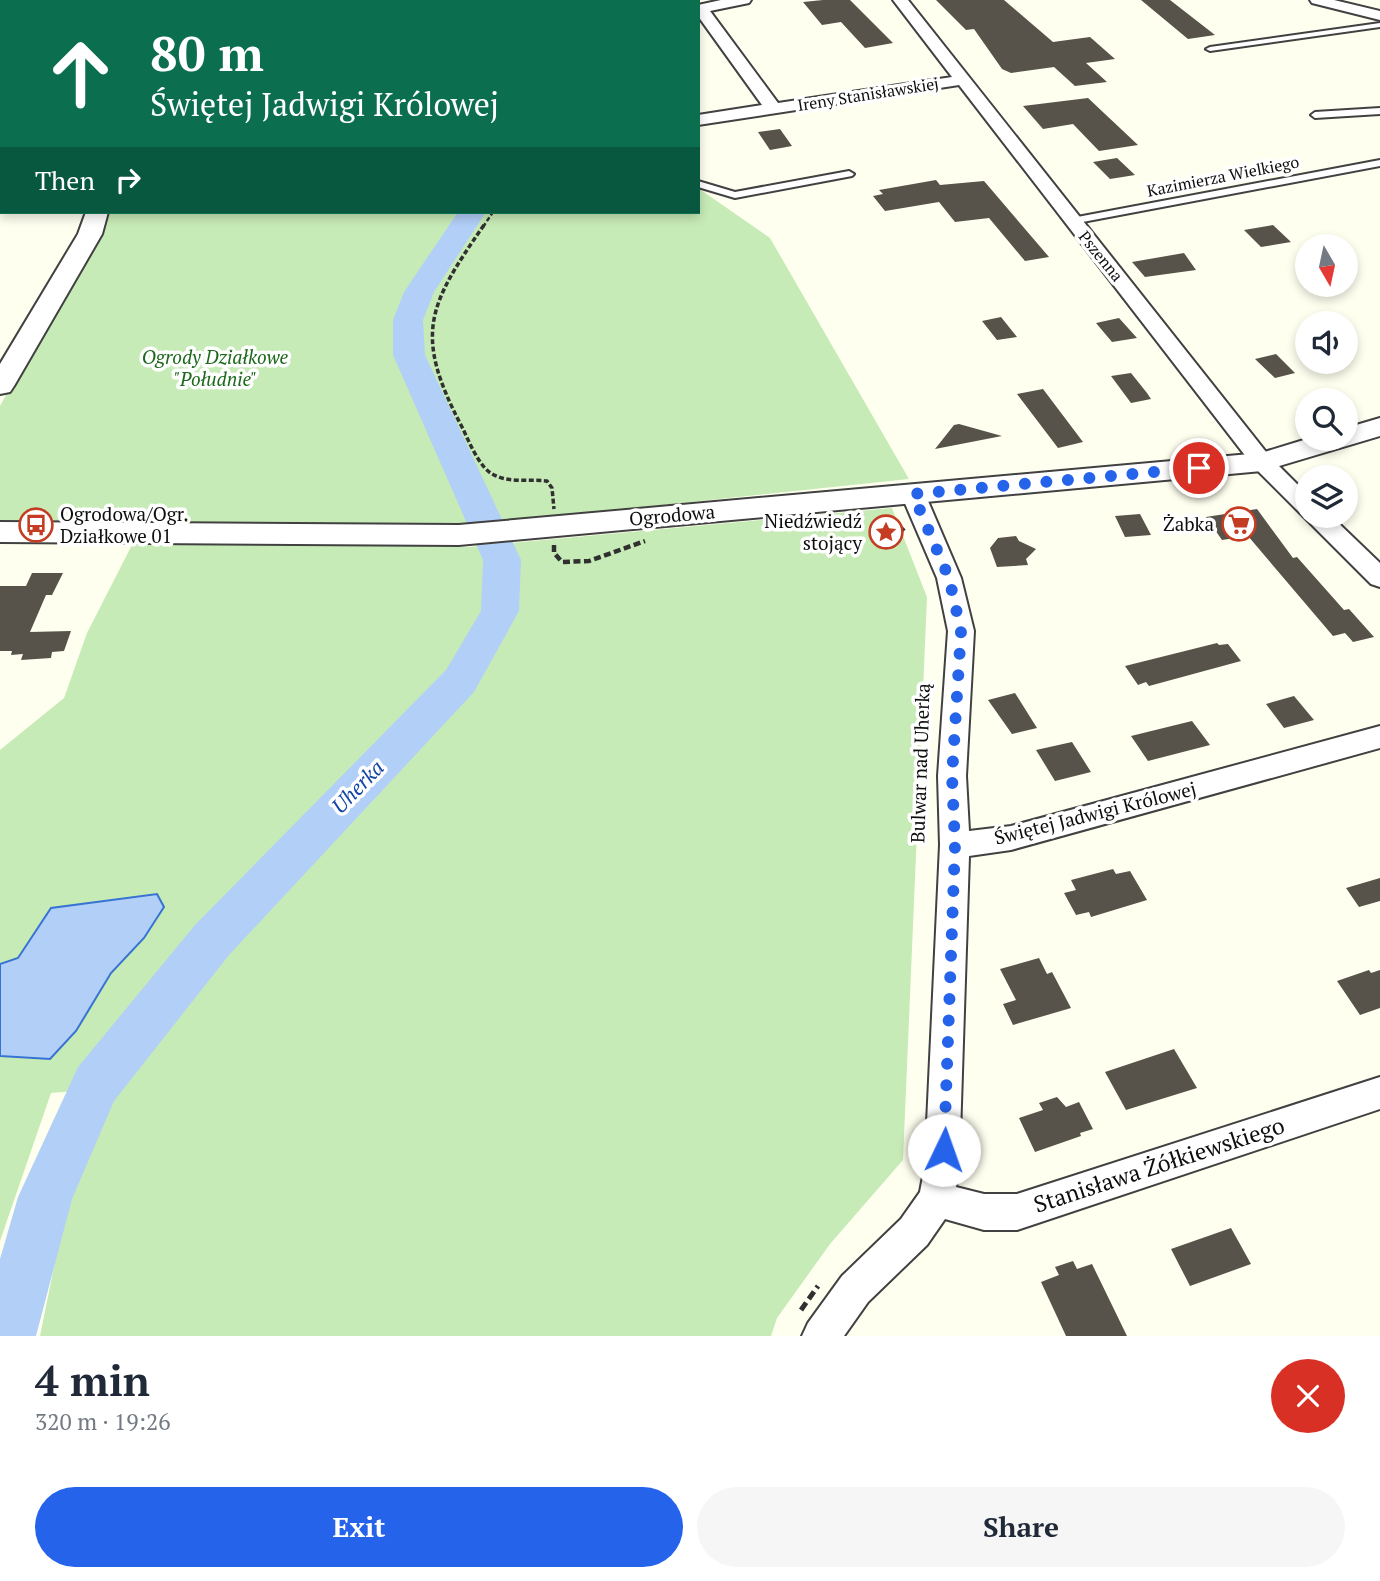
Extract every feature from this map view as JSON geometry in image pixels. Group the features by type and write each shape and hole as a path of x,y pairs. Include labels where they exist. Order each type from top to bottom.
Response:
{"street":[{"path":"700,9 744,0"},
{"name":"Pszenna","path":"900,0 1262,462 1295,496"},
{"path":"1317,0 1380,16"},
{"name":"Ireny Stanisławskiej","path":"700,9 772,107"},
{"name":"Ireny Stanisławskiej","path":"700,120 963,80"},
{"path":"0,386 90,234 96,214"},
{"path":"1358,433 1380,427"},
{"name":"Ogrodowa","path":"0,532 459,534 1262,462 1299,451"},
{"path":"811,1324 855,1289 915,1233 937,1199 945,1134 955,845 952,776 961,631 949,578 913,494"},
{"path":"1328,528 1380,578"},
{"name":"Świętej Jadwigi Królowej","path":"955,845 1011,838 1380,737"},
{"name":"Stanisława Żółkiewskiego","path":"937,1199 984,1212 1017,1212 1380,1093"}],"lane":[{"path":"1210,49 1380,25"},
{"path":"1315,114 1380,111"},
{"name":"Kazimierza Wielkiego","path":"1072,221 1380,163"},
{"path":"700,185 735,195 849,174"}],"path":[{"path":"492,214 439,299 434,317 433,343 437,366 449,397 487,471 494,477 504,479 547,481 552,488 554,517"},
{"path":"872,517 896,523 911,538"},
{"path":"553,535 554,554 562,562 576,564 651,538"},
{"path":"811,1324 823,1280"}],"green space":[{"name":"Ogrody Działkowe \"Południe\"","path":"700,189 770,238 909,479 473,525 0,524 0,406 105,214 700,214"},
{"path":"892,508 927,597 903,1160 830,1244 777,1318 771,1336 40,1336 70,1188 111,1088 51,1093 0,1241 0,750 64,698 87,633 134,541 468,547"}],"water":[{"path":"157,894 164,907 144,938 111,973 76,1031 50,1059 0,1056 0,964 18,958 51,908"}],"building":[{"path":"850,0 893,43 865,48 841,22 822,25 803,2"},
{"path":"936,0 1004,0 1053,42 1090,37 1115,59 1086,63 1107,82 1075,86 1054,67 1011,73 1002,69 974,29 966,30"},
{"path":"1141,0 1170,0 1215,35 1188,39"},
{"path":"1088,98 1138,145 1099,151 1073,124 1043,129 1023,106"},
{"path":"780,129 792,146 770,150 758,132"},
{"path":"1117,158 1135,175 1110,179 1093,162"},
{"path":"936,180 940,185 984,181 1049,257 1025,261 989,218 955,222 939,202 885,211 873,196 883,194 879,190"},
{"path":"1273,225 1291,242 1261,247 1244,230"},
{"path":"1184,253 1196,270 1145,277 1132,262"},
{"path":"1001,317 1017,337 997,340 982,321"},
{"path":"1119,318 1137,338 1112,342 1096,323"},
{"path":"1276,354 1295,373 1275,378 1255,359"},
{"path":"1131,373 1151,399 1131,403 1111,376"},
{"path":"1043,389 1083,442 1058,448 1017,394"},
{"path":"954,425 1002,436 935,449"},
{"path":"1257,509 1293,558 1297,557 1344,610 1349,609 1374,637 1353,642 1345,633 1333,636 1248,536 1222,540 1206,517"},
{"path":"1140,514 1151,535 1125,537 1115,516"},
{"path":"1016,536 1019,541 1036,549 1026,559 1028,565 997,567 990,548 998,538"},
{"path":"32,573 63,573 52,595 46,595 30,632 71,631 64,651 52,652 51,658 21,660 23,654 11,655 12,651 0,651 0,586 26,586"},
{"path":"1217,643 1228,644 1241,661 1149,686 1146,682 1138,685 1125,666"},
{"path":"1015,693 1037,728 1012,734 988,700"},
{"path":"1294,696 1314,720 1284,728 1266,704"},
{"path":"1192,721 1210,745 1148,761 1131,736"},
{"path":"1072,742 1091,772 1055,781 1036,750"},
{"path":"1113,869 1116,874 1130,871 1147,900 1091,917 1089,912 1076,915 1064,893 1076,890 1071,880"},
{"path":"1380,878 1380,901 1359,907 1346,888"},
{"path":"1039,958 1047,974 1052,972 1071,1008 1013,1025 1003,1004 1016,1000 1000,969"},
{"path":"1369,970 1371,973 1380,970 1380,1008 1360,1015 1337,981"},
{"path":"1174,1049 1197,1088 1126,1110 1105,1072"},
{"path":"1057,1097 1066,1107 1079,1102 1093,1129 1035,1152 1019,1118 1043,1110 1039,1103"},
{"path":"1231,1228 1251,1264 1190,1286 1171,1249"},
{"path":"1073,1261 1077,1269 1092,1264 1127,1336 1066,1336 1041,1282 1059,1275 1055,1267"}],"waterway":[{"name":"Uherka","path":"7,1336 45,1197 96,1084 212,940 460,681 500,611 502,560 409,355 408,320 419,292 471,214"}],"place":[{"name":"Żabka","path":"1239,524"},
{"name":"Ogrodowa/Ogr. Działkowe 01","path":"36,525"},
{"name":"Niedźwiedź stojący","path":"886,532"}],"route":[{"path":"944,1150 955,845 952,776 961,631 949,578 913,494 1199,468"}]}
